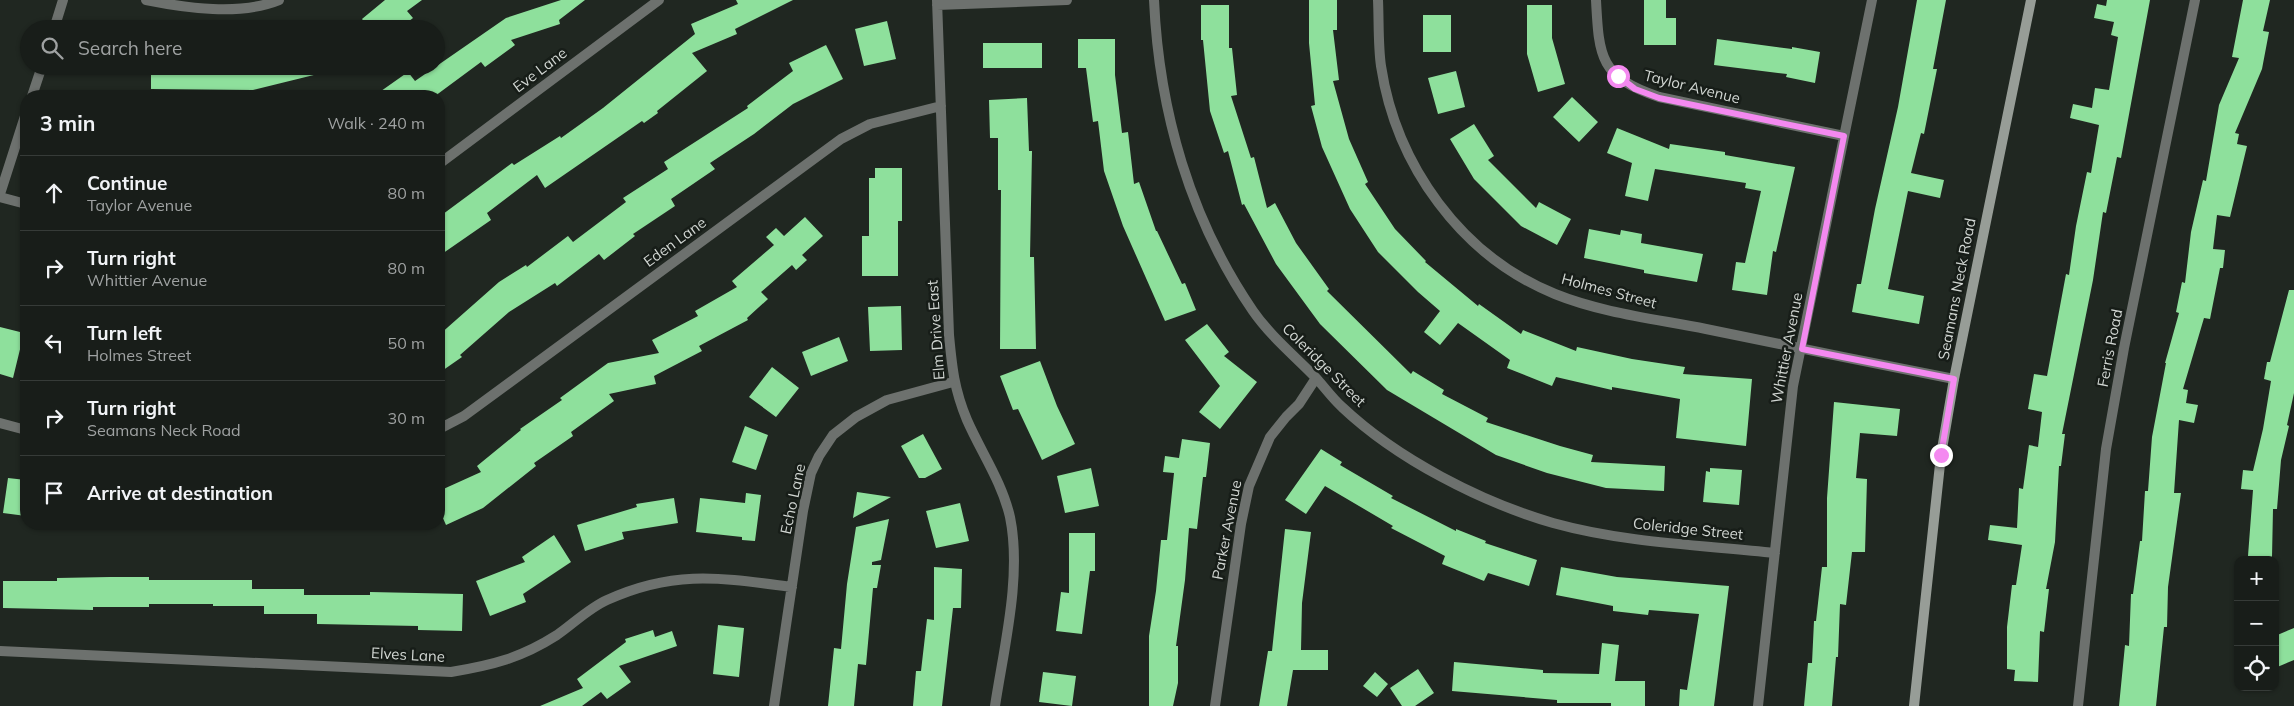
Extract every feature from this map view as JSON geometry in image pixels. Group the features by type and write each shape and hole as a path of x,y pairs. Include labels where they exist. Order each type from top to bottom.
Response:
{"main road":[{"name":"Seamans Neck Road","path":"1914,706 1941,455 1954,379 2030,0"}],"street":[{"path":"57,20 63,0"},
{"path":"146,0 174,6 230,8 269,4 279,0"},
{"name":"Eve Lane","path":"445,160 659,0"},
{"path":"937,3 1067,0"},
{"name":"Coleridge Street","path":"1154,0 1156,45 1166,110 1179,158 1204,223 1223,261 1253,311 1270,333 1316,378 1342,407 1401,453 1471,491 1554,523 1622,537 1775,553"},
{"name":"Holmes Street","path":"1378,0 1381,65 1393,118 1404,148 1440,206 1493,258 1519,275 1555,294 1614,311 1954,379"},
{"name":"Taylor Avenue","path":"1596,0 1598,42 1602,56 1618,76 1635,89 1659,98 1844,136"},
{"name":"Whittier Avenue","path":"1758,706 1793,386 1872,0"},
{"name":"Ferris Road","path":"2078,706 2106,449 2124,348 2195,0"},
{"name":"Elm Drive East","path":"937,3 949,335 953,382 967,420 1003,493 1010,518 1013,580 995,706"},
{"path":"34,90 39,75"},
{"name":"Eden Lane","path":"445,426 464,416 840,139 870,124 941,106"},
{"path":"20,132 0,196 20,202"},
{"name":"Parker Avenue","path":"1215,706 1241,524 1249,486 1270,438 1286,416 1299,404 1316,378"},
{"name":"Echo Lane","path":"774,706 811,473 833,435 856,417 887,400 953,382"},
{"path":"0,423 20,428"},
{"name":"Elves Lane","path":"0,651 451,672 493,666 521,655 556,635 605,601 640,587 685,578 720,578 792,588"}],"building":[{"path":"385,0 422,0 407,11 413,18 410,20 362,19"},
{"path":"561,0 585,0 559,20 560,24 511,40 515,45 485,67 481,62 443,90 382,90 404,75 410,75 415,81 424,75 445,75 445,60 506,18"},
{"path":"736,0 793,0 735,29 737,34 692,53 707,71 657,111 658,113 644,123 642,121 545,188 537,175 487,213 491,220 445,252 445,213 512,163 514,165 560,136 561,138 603,108 695,34 691,24 738,4"},
{"path":"1309,0 1337,0 1337,30 1333,30 1339,80 1333,81 1349,139 1368,182 1365,184 1395,229 1425,262 1478,306 1479,304 1521,334 1523,330 1576,351 1577,347 1632,359 1685,367 1683,374 1752,379 1746,446 1676,438 1680,399 1612,387 1612,390 1556,377 1552,386 1507,368 1510,360 1458,323 1440,345 1424,332 1440,311 1378,252 1350,209 1322,147 1311,106 1315,105 1309,43"},
{"path":"1644,0 1666,0 1666,18 1676,18 1676,45 1644,45"},
{"path":"1917,0 1946,0 1933,69 1937,69 1924,134 1921,133 1911,173 1944,180 1940,198 1908,191 1888,289 1924,296 1919,324 1852,312 1857,284 1861,284 1875,209 1898,107"},
{"path":"2107,0 2150,0 2121,158 2117,157 2106,213 2103,212 2093,280 2062,434 2065,434 2061,466 2059,466 2055,542 2046,589 2049,589 2044,632 2040,631 2038,682 2014,681 2015,670 2007,669 2007,627 2012,585 2016,585 2022,545 1988,540 1990,525 2017,528 2019,488 2023,489 2029,445 2038,447 2042,412 2028,409 2034,374 2047,376 2066,274 2069,275 2076,226 2087,172 2091,173 2099,125 2070,118 2073,104 2092,108 2095,88 2109,90 2118,37 2111,35 2114,22 2094,18 2097,4 2106,6"},
{"path":"2243,0 2270,0 2263,31 2269,32 2262,69 2235,133 2239,134 2237,144 2247,146 2230,217 2217,215 2213,249 2225,250 2223,268 2220,268 2210,319 2204,318 2183,389 2188,390 2186,403 2198,405 2194,423 2179,420 2174,493 2181,493 2168,587 2167,627 2164,627 2156,706 2119,706 2125,645 2129,646 2131,594 2133,594 2140,541 2142,541 2145,491 2148,491 2152,437 2165,363 2179,313 2176,312 2182,282 2185,283 2191,232 2203,180 2206,181 2219,105 2239,58 2232,57"},
{"path":"1201,5 1229,5 1229,48 1232,48 1237,95 1231,96 1251,158 1254,157 1267,208 1275,203 1296,243 1329,289 1327,291 1411,374 1413,371 1444,390 1442,394 1488,418 1486,422 1593,455 1591,462 1665,466 1664,491 1606,488 1547,473 1496,455 1387,390 1320,324 1276,264 1244,204 1242,205 1228,151 1224,153 1210,111 1203,40 1201,40"},
{"path":"1527,5 1552,5 1552,38 1565,84 1538,92 1527,54"},
{"path":"1423,15 1451,15 1451,52 1423,52"},
{"path":"887,21 896,59 864,66 855,29"},
{"path":"1078,39 1115,39 1115,75 1122,133 1128,132 1134,184 1139,182 1156,231 1182,284 1185,283 1196,310 1165,321 1123,226 1104,171 1098,121 1093,122 1086,68 1078,68"},
{"path":"1717,39 1820,52 1815,83 1786,77 1787,74 1714,65"},
{"path":"983,43 1042,43 1042,68 983,68"},
{"path":"826,45 843,79 793,104 754,134 710,163 715,169 671,199 675,206 633,234 635,236 604,260 599,254 557,286 555,283 509,312 460,355 462,357 445,369 445,330 499,282 526,265 527,267 568,236 573,242 626,202 623,198 668,169 664,162 748,108 747,106 793,71 789,63"},
{"path":"1456,71 1465,107 1438,114 1428,78"},
{"path":"151,75 314,75 253,90 151,89"},
{"path":"1572,97 1598,122 1579,142 1553,117"},
{"path":"1027,98 1029,151 1032,151 1030,257 1034,257 1036,349 1000,349 1001,190 998,190 998,138 990,138 989,100"},
{"path":"1474,124 1494,156 1488,160 1536,208 1539,202 1571,219 1557,245 1521,226 1474,179 1450,139"},
{"path":"1617,128 1669,149 1670,144 1725,152 1725,155 1795,167 1776,252 1773,251 1767,295 1732,290 1736,262 1745,263 1761,191 1745,188 1746,183 1655,169 1648,201 1625,196 1632,163 1607,153"},
{"path":"875,168 902,168 902,221 898,221 898,276 862,276 862,236 869,236 869,178 875,178"},
{"path":"805,217 823,236 802,255 807,260 796,270 792,265 761,292 768,299 747,318 748,320 699,346 702,351 654,376 656,384 609,394 614,401 571,432 573,436 534,463 536,466 483,508 446,525 445,488 481,472 477,466 520,429 562,400 560,398 608,363 659,353 652,340 698,316 695,311 737,287 732,281 774,245 766,237 776,228 784,236"},
{"path":"1589,229 1620,235 1621,230 1642,234 1641,243 1703,254 1697,282 1644,273 1644,270 1584,258"},
{"path":"2289,290 2294,290 2294,393 2281,460 2277,509 2273,509 2272,556 2248,556 2253,490 2241,489 2243,470 2253,471 2263,429 2271,381 2264,379 2267,362 2270,362"},
{"path":"901,306 902,350 870,351 868,307"},
{"path":"1207,324 1229,352 1224,356 1257,382 1220,429 1199,412 1220,386 1185,340"},
{"path":"0,327 20,332 20,349 13,378 0,374"},
{"path":"839,337 848,361 811,376 802,352"},
{"path":"1040,361 1057,406 1075,444 1042,460 1018,409 1013,410 1000,376"},
{"path":"772,367 799,388 776,417 749,397"},
{"path":"1834,402 1900,409 1897,436 1860,433 1856,478 1867,479 1865,552 1852,552 1846,605 1840,604 1838,657 1836,657 1832,706 1804,706 1808,663 1812,663 1814,621 1816,621 1822,567 1827,567 1827,498"},
{"path":"745,426 768,435 756,470 732,462"},
{"path":"923,434 942,469 925,478 919,478 901,446"},
{"path":"1182,439 1210,443 1206,477 1203,477 1197,529 1189,528 1185,580 1176,646 1178,646 1178,683 1173,706 1149,706 1149,636 1161,540 1167,540 1174,473 1163,472 1165,456 1179,458"},
{"path":"1321,449 1342,462 1340,465 1393,496 1391,498 1456,531 1456,529 1486,541 1485,543 1537,560 1529,586 1488,573 1484,581 1442,564 1445,556 1391,528 1393,526 1325,486 1306,514 1285,500"},
{"path":"1091,468 1099,506 1065,513 1057,476"},
{"path":"1710,468 1742,470 1739,505 1703,502 1706,471 1710,472"},
{"path":"8,478 20,479 20,515 3,513"},
{"path":"857,492 891,497 853,518"},
{"path":"746,493 761,495 755,541 742,540 742,537 696,532 700,498 745,503"},
{"path":"674,498 678,523 622,532 624,539 585,551 577,525 637,507 636,504"},
{"path":"960,503 969,541 936,548 926,511"},
{"path":"889,519 881,560 872,562 872,565 881,565 877,588 873,588 866,665 858,664 854,706 828,706 834,648 841,649 847,584 856,527"},
{"path":"1285,529 1311,532 1302,603 1301,650 1328,650 1328,670 1293,670 1287,706 1259,706 1268,651 1272,651"},
{"path":"1069,533 1095,533 1095,571 1090,571 1082,634 1056,631 1061,592 1069,593"},
{"path":"554,535 571,562 523,594 526,602 490,616 476,581 525,562 522,557"},
{"path":"934,567 962,569 961,608 953,608 942,706 913,706 916,671 921,671 927,619 934,620"},
{"path":"1561,567 1617,577 1729,586 1714,706 1679,706 1680,689 1687,690 1699,614 1649,610 1648,615 1613,611 1613,606 1556,595"},
{"path":"149,577 149,580 252,580 252,589 304,589 304,595 370,595 370,592 463,594 462,631 418,630 418,626 317,624 317,614 264,614 264,606 149,604 149,607 93,607 93,610 3,608 3,581 57,581 57,578"},
{"path":"718,625 744,628 739,677 713,674"},
{"path":"2294,628 2294,660 2279,666 2279,646 2279,634"},
{"path":"653,630 655,637 672,631 677,646 619,666 631,682 607,699 601,692 582,706 540,706 583,688 577,679 626,642 625,639"},
{"path":"1602,643 1619,645 1615,681 1645,681 1645,706 1611,706 1611,703 1557,703 1557,700 1452,691 1454,662 1543,670 1543,673 1599,674"},
{"path":"1418,669 1434,693 1415,706 1402,706 1390,688"},
{"path":"1043,672 1076,676 1072,706 1039,702"},
{"path":"1375,672 1388,684 1377,697 1363,686"}],"route":[{"path":"1618,76 1635,89 1659,98 1844,136 1802,349 1954,379 1941,455"}]}
